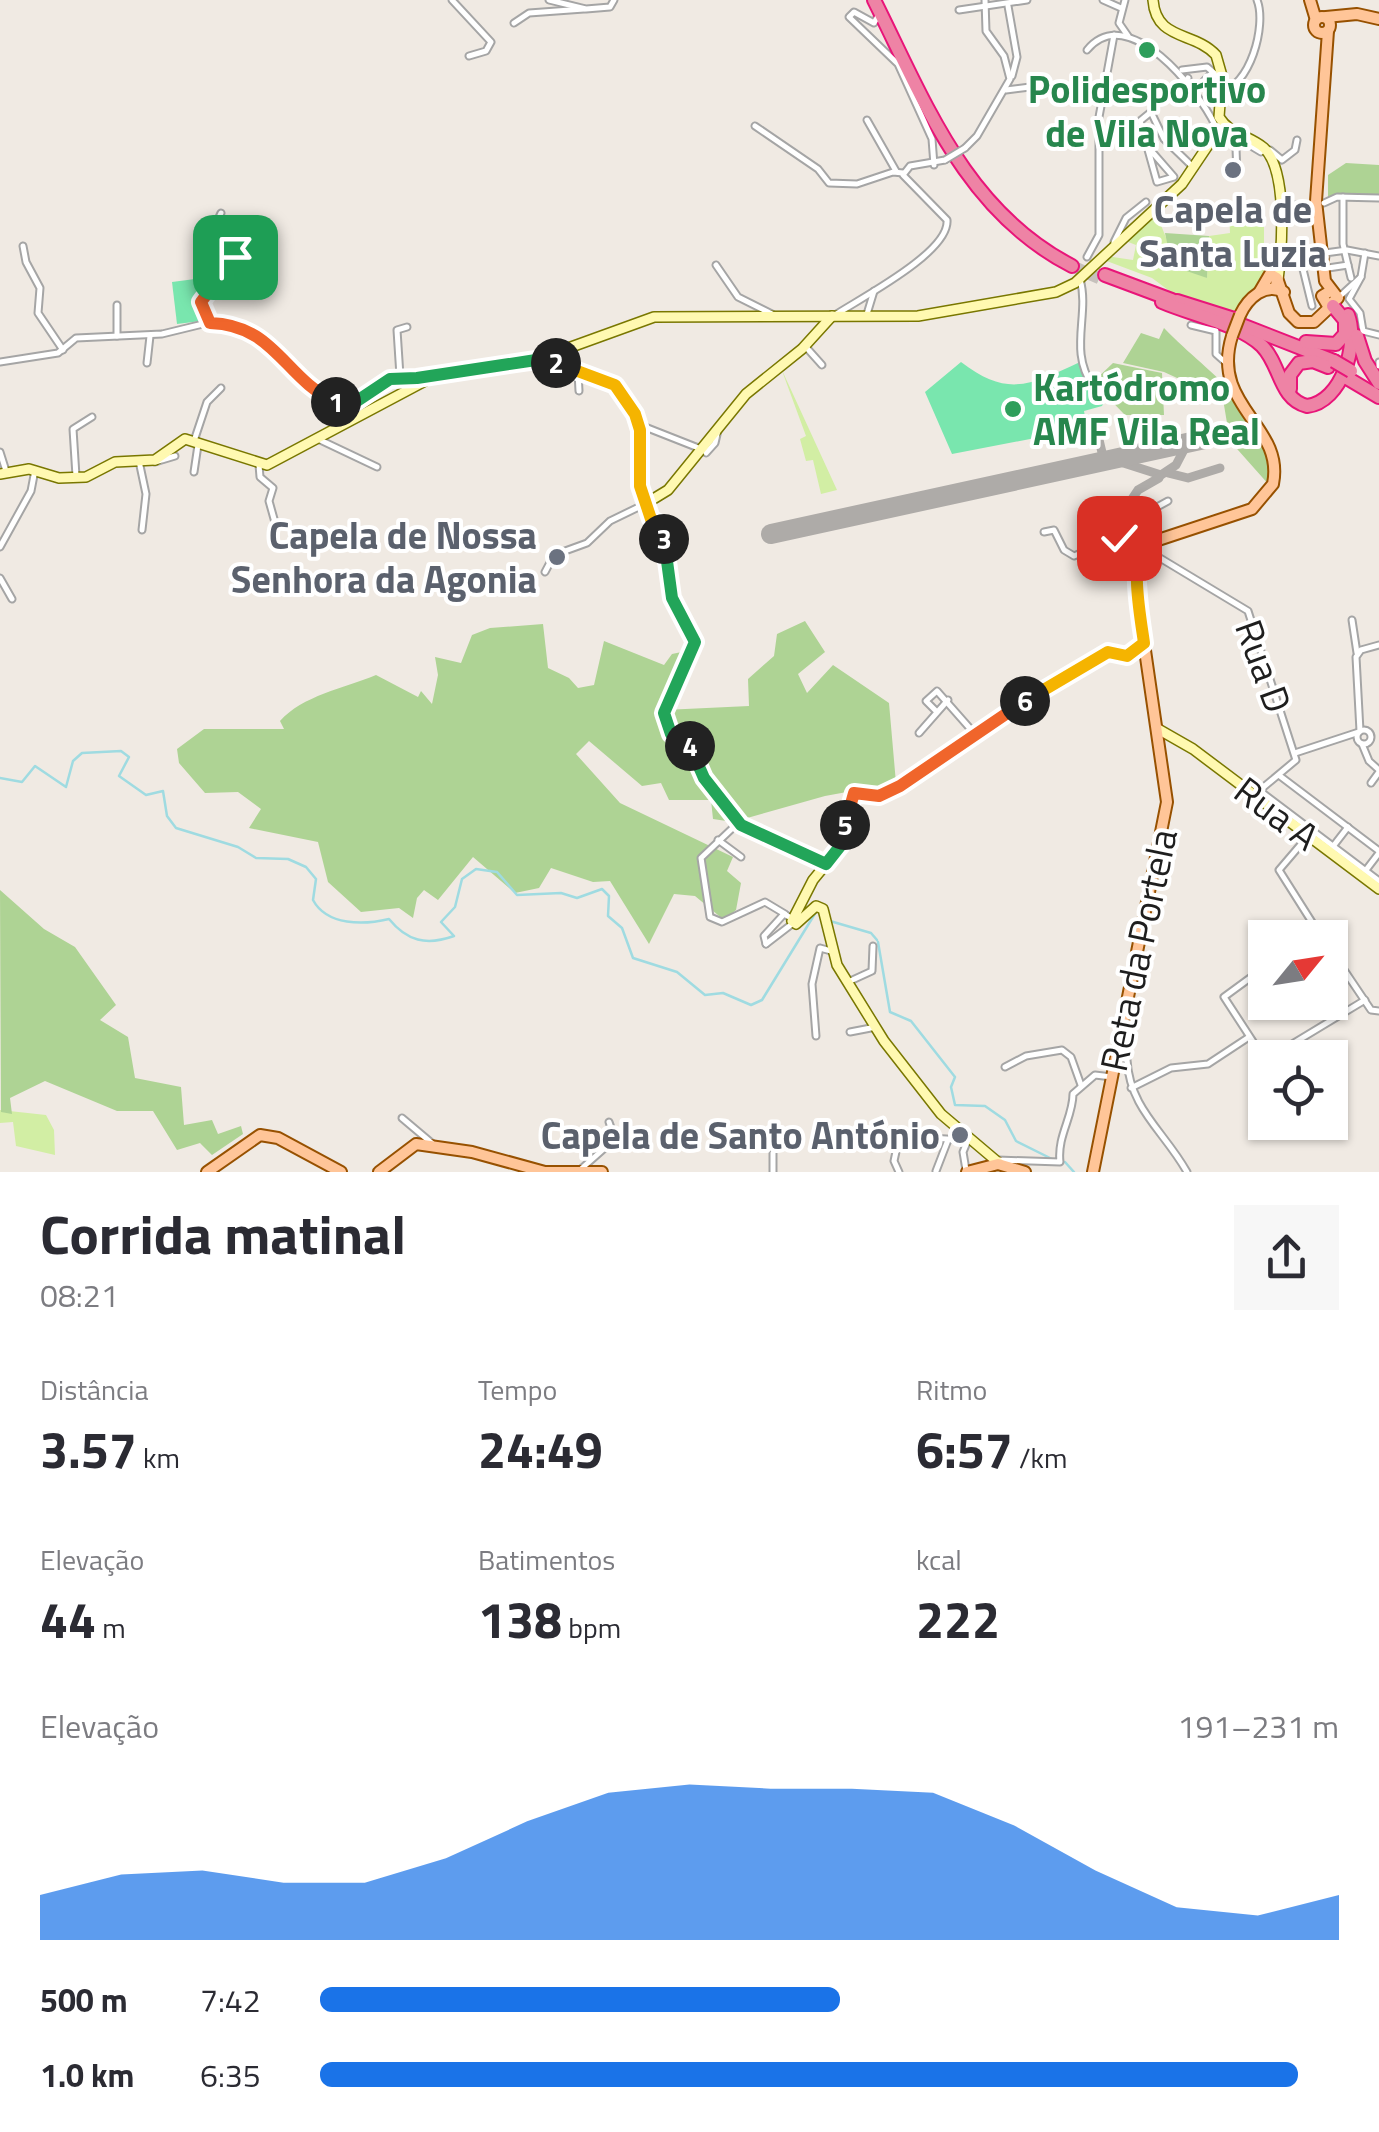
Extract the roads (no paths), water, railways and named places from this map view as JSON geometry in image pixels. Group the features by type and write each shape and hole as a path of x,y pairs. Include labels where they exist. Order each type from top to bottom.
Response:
{"highway":[{"path":"875,3 944,130 984,188 1030,233 1084,274 1325,346 1343,338 1346,316"},
{"path":"1163,300 1256,342 1270,355 1290,396 1307,406 1329,396 1348,358 1353,338 1346,316"},
{"path":"1163,300 1332,365 1379,390"},
{"path":"1329,301 1346,316 1379,390"},
{"path":"1332,365 1313,361 1298,364 1289,377 1292,393 1310,402 1327,393 1348,349 1350,330 1346,316"}],"main road":[{"path":"3,474 34,470 76,479 95,474 115,462 144,461 180,440 197,441 260,465 278,461 434,375 536,360 654,317 923,316 1084,274 1194,168 1220,127 1216,97 1222,80 1213,52 1168,31 1155,14 1153,0"},
{"path":"1272,285 1298,322 1312,322 1329,301 1316,201 1324,24 1312,0"},
{"path":"1324,24 1353,14 1379,21"},
{"path":"1148,553 1176,533 1252,509 1273,484 1272,454 1228,379 1225,362 1240,314 1272,285 1280,262 1277,170 1262,150 1220,127"},
{"path":"645,504 666,491 703,451 748,392 805,346 829,319"},
{"name":"Reta da Portela","path":"1093,1172 1166,810 1164,737 1144,643 1139,577 1148,553"},
{"path":"790,919 842,844 854,793 887,793 1074,669 1108,652 1127,656 1144,643"},
{"name":"Rua A","path":"1164,737 1193,749 1257,793 1308,836 1379,885"},
{"path":"790,919 816,906 824,910 834,952 848,982 876,1028 936,1108 993,1160 1025,1172"},
{"path":"207,1172 260,1135 289,1143 341,1172"},
{"path":"379,1172 409,1146 472,1152 546,1172 602,1172"},
{"path":"968,1170 993,1160"}],"street":[{"path":"452,0 491,42 487,50 469,56"},
{"path":"549,0 570,2 584,9"},
{"path":"514,24 531,12 610,7 614,0"},
{"path":"959,10 986,2 1008,6 1027,0"},
{"path":"1103,0 1121,8"},
{"path":"1124,0 1119,23 1130,38"},
{"path":"1208,110 1216,97 1245,77 1261,28 1257,0"},
{"path":"986,2 986,31 1004,56 1010,79"},
{"path":"875,3 875,23 856,13 849,17 897,62 932,140 934,165"},
{"path":"755,126 819,170 829,183 857,184 910,166 934,165 945,160 976,138 1006,90 1017,58 1008,6"},
{"path":"1093,386 1084,370 1079,346 1084,274 1098,238 1099,117 1114,35"},
{"path":"1087,50 1094,41 1114,35 1154,46 1170,64 1182,70 1234,143 1237,175"},
{"path":"1182,70 1194,66 1222,80"},
{"path":"1212,73 1204,82 1216,97"},
{"path":"1182,98 1180,91 1188,78"},
{"path":"1006,90 1038,86"},
{"path":"1147,146 1173,177 1157,182 1147,146 1140,119 1151,112 1164,138 1194,168"},
{"path":"829,319 919,260 948,227 946,219 906,182 867,120"},
{"path":"1234,143 1242,140 1282,160 1296,150 1297,140"},
{"path":"1324,202 1343,197 1379,198"},
{"path":"1343,197 1344,250 1351,278"},
{"path":"1112,248 1126,218 1146,202"},
{"path":"1280,206 1300,204"},
{"path":"210,323 201,302 205,250 221,214"},
{"path":"23,246 25,260 40,288 38,314 63,350"},
{"path":"1348,265 1328,270 1325,253 1344,250 1379,256"},
{"path":"201,302 231,259 257,253"},
{"path":"1365,253 1361,277 1349,299 1360,313 1363,331 1379,335"},
{"path":"1280,262 1311,255"},
{"path":"1300,257 1329,301 1361,277"},
{"path":"716,265 738,297 776,315"},
{"path":"871,317 870,304 876,289"},
{"path":"117,336 118,305"},
{"path":"0,362 63,350 76,338 150,334 210,323 232,325 262,336 317,392 345,409 353,420"},
{"path":"1192,326 1217,332 1216,356 1225,362"},
{"path":"400,377 397,330 407,327"},
{"path":"147,363 150,334"},
{"path":"805,346 822,365"},
{"path":"536,360 616,386 640,425 638,470 645,504 651,519 663,528 672,598 695,642 665,710 670,733 692,748 704,778 738,822 826,864"},
{"path":"578,372 579,391"},
{"path":"345,409 382,383 400,377 434,375"},
{"path":"194,472 206,402 221,388"},
{"path":"76,479 72,430 92,417"},
{"path":"640,425 703,451"},
{"path":"318,439 377,467"},
{"path":"0,452 3,474"},
{"path":"142,530 144,461 165,462 175,456"},
{"path":"260,465 260,478 274,488 269,501 276,526"},
{"path":"0,546 31,491 34,470"},
{"path":"1148,553 1130,522 1168,501"},
{"path":"545,572 554,556 586,544 608,522 645,504"},
{"name":"Rua D","path":"1044,532 1054,530 1062,547 1072,556 1112,540 1148,553 1248,610 1295,753 1295,763 1257,793"},
{"path":"0,578 12,599"},
{"path":"1352,620 1366,735 1379,771 1371,783"},
{"path":"1358,653 1379,645"},
{"path":"937,712 928,706 930,696 938,692 974,734"},
{"path":"919,733 948,700"},
{"path":"1295,753 1366,735"},
{"path":"1280,776 1379,852 1364,874"},
{"path":"1257,793 1331,849 1348,827"},
{"path":"738,822 718,840 701,864 712,920 724,921 765,902 790,919"},
{"path":"1308,836 1279,869 1310,920"},
{"path":"718,840 741,858"},
{"path":"790,919 782,935 766,944 763,938 770,927 790,919"},
{"path":"770,927 782,935"},
{"path":"848,982 872,970 873,946"},
{"path":"816,1036 813,978 820,948 834,952"},
{"path":"1348,975 1373,1011 1379,1011"},
{"path":"1248,979 1224,996 1251,1040"},
{"path":"1299,1040 1365,1000"},
{"path":"850,1032 876,1028"},
{"path":"1130,1088 1170,1068 1208,1064 1249,1037"},
{"path":"1005,1067 1027,1056 1064,1050 1072,1058 1082,1086"},
{"path":"1116,1056 1127,1059 1130,1088 1188,1172"},
{"path":"993,1160 1060,1162 1060,1130 1073,1104 1072,1094 1096,1074 1112,1077"},
{"path":"402,1118 438,1149"},
{"path":"581,1169 614,1140 609,1122"},
{"path":"899,1172 894,1160 900,1132 967,1140 963,1152 968,1170"},
{"path":"936,1171 951,1141"},
{"path":"773,1152 777,1165 774,1172"}],"waterway":[{"path":"0,778 22,782 35,766 66,787 73,761 82,753 121,751 129,757 119,776 146,795 163,791 167,816 176,828 238,847 256,858 288,859 306,867 316,879 313,900 327,915 358,922 389,919 410,937 426,941 454,936 441,922 455,907 462,879 476,869 497,872 517,895 561,893 577,898 602,889 609,896 608,916 622,928 633,958 677,972 705,995 723,993 751,1005 762,1000 816,912"},
{"path":"830,921 871,933 877,940"},
{"path":"878,942 890,1012 911,1021 955,1077 951,1087 955,1105 985,1106 1005,1120 1016,1141 1052,1159"},
{"path":"1065,1162 1074,1172"}],"tunnel":[{"path":"1072,266 1103,280"}],"place":[{"name":"Polidesportivo de Vila Nova","path":"1147,50"},
{"name":"Capela de Santa Luzia","path":"1233,170"},
{"name":"Kartódromo AMF Vila Real","path":"1013,409"},
{"name":"Capela de Nossa Senhora da Agonia","path":"557,557"},
{"name":"Capela de Santo António","path":"960,1135"}]}
